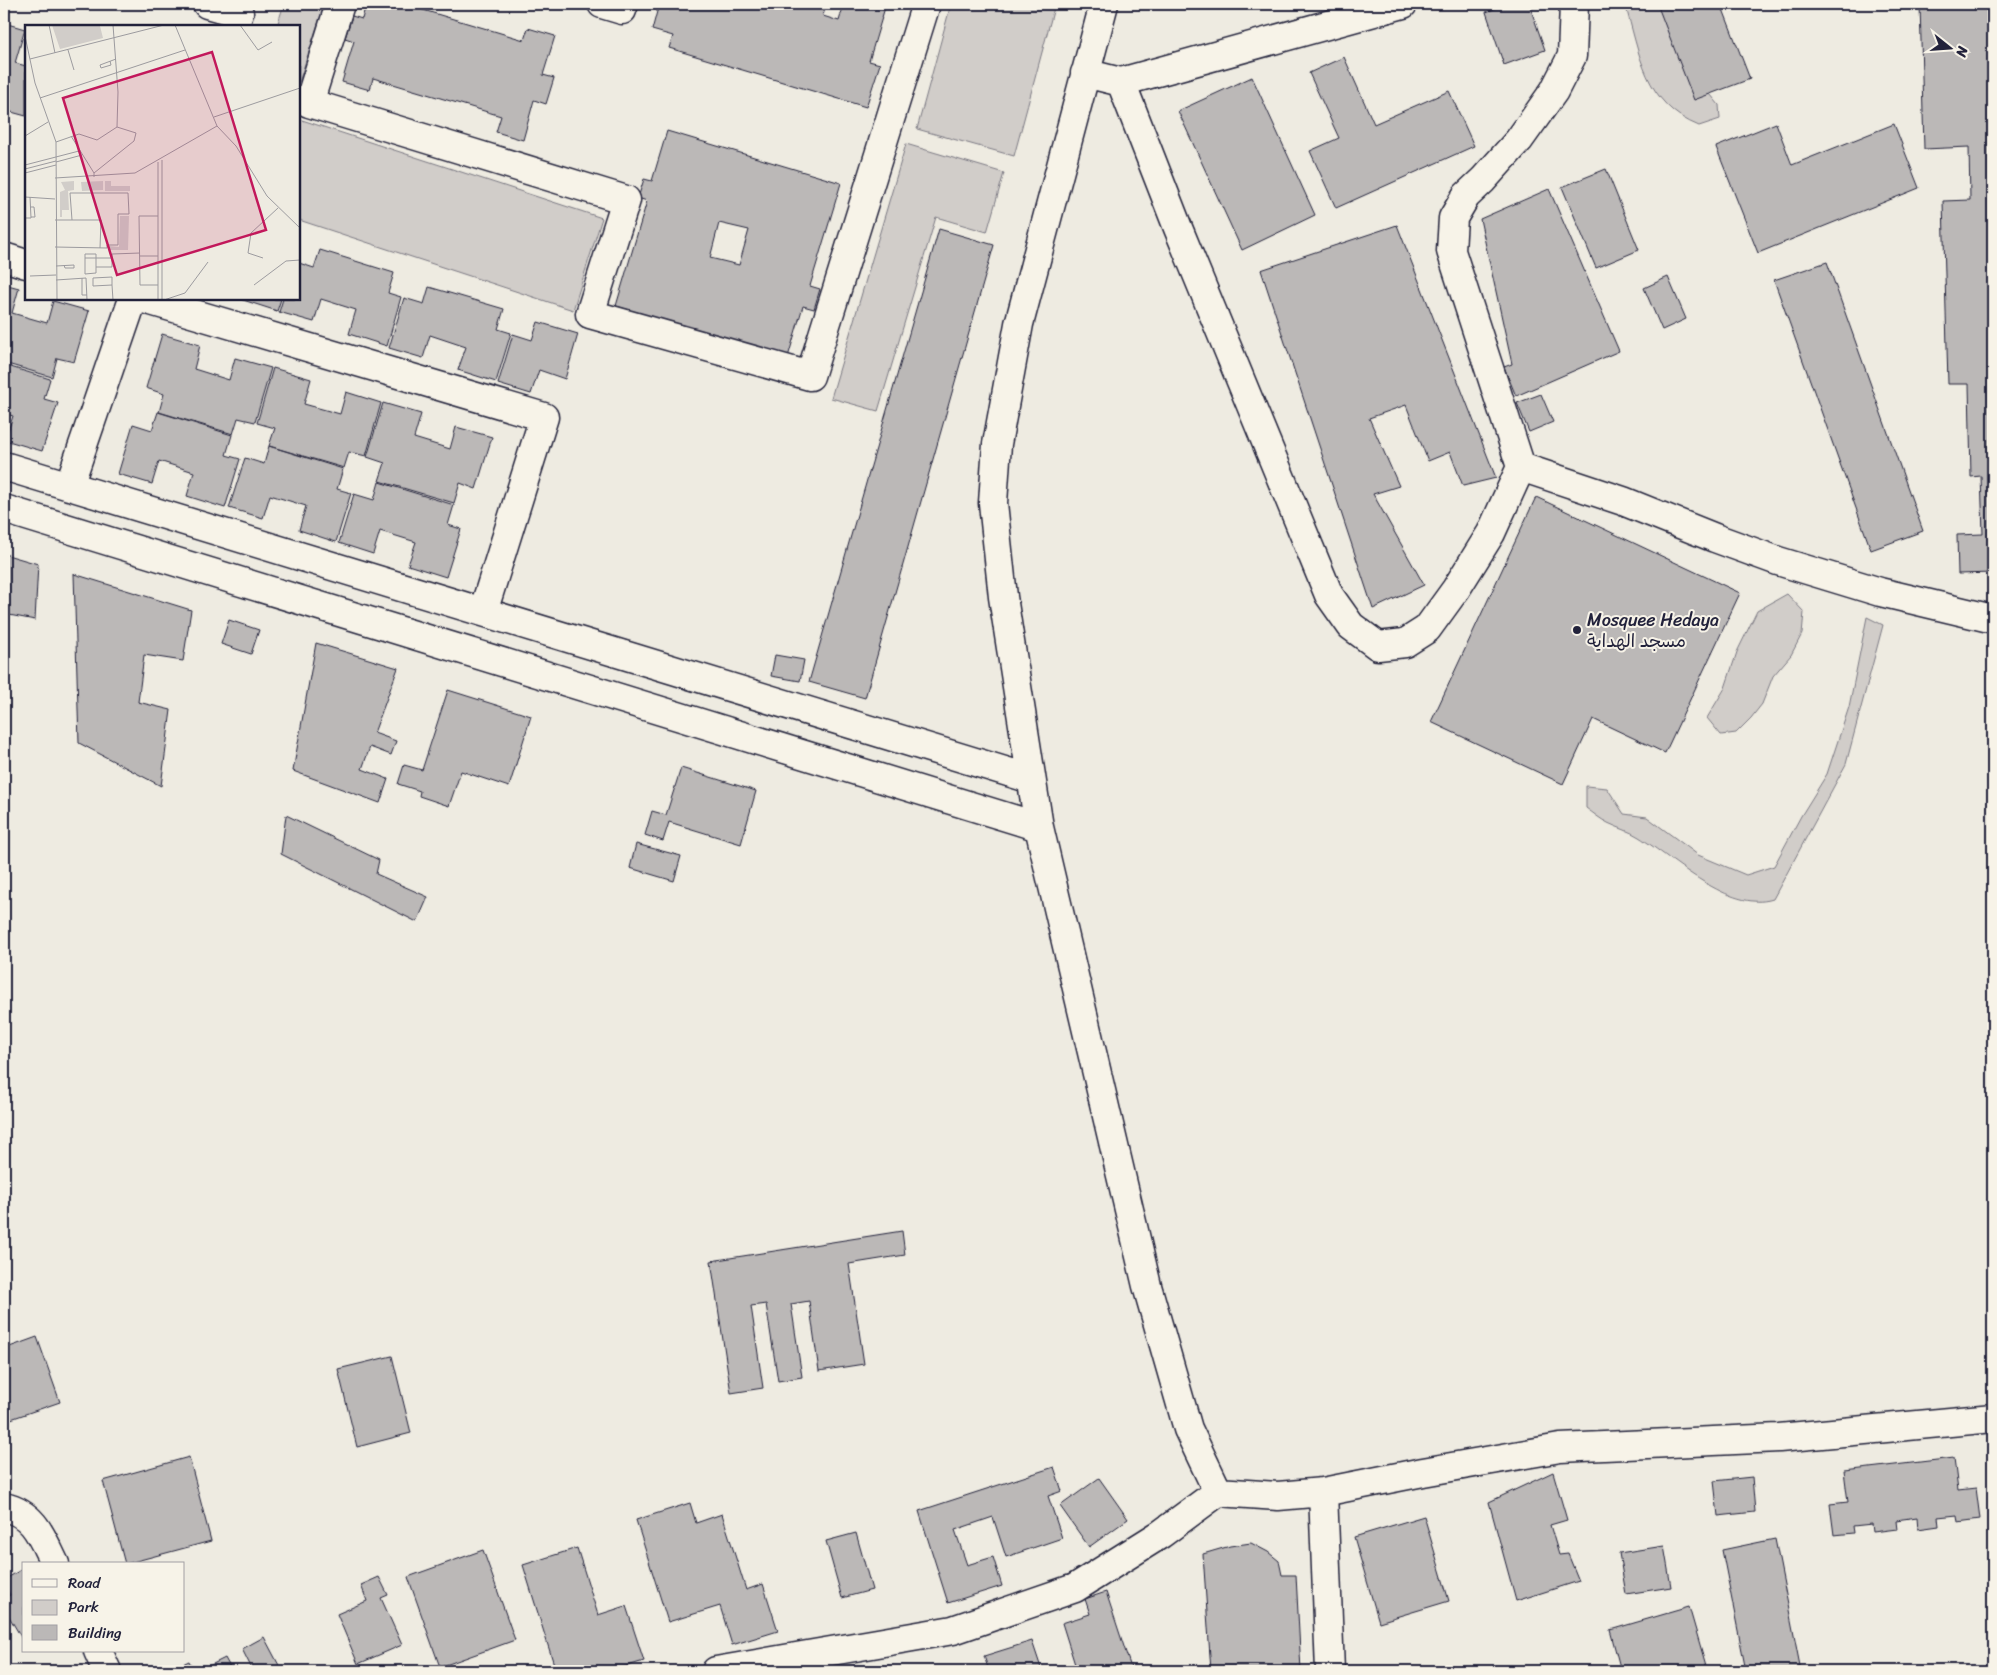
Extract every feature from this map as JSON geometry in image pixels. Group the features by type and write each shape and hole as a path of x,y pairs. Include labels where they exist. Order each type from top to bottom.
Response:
{"street":[{"path":"207,4 239,13 235,25"},
{"path":"340,4 309,103 626,200 590,314 810,376 926,4"},
{"path":"602,4 622,10 624,4"},
{"path":"1104,4 1019,324 997,444 993,503 1003,597 1039,827 1147,1286 1188,1429 1218,1492"},
{"path":"1085,72 1121,82 1227,54 1351,10 1400,4"},
{"path":"1121,82 1178,228 1329,595 1351,626 1378,646 1405,643 1427,629 1456,589 1491,533 1521,467 1452,251 1453,218 1466,196 1519,140 1554,91 1572,56 1574,4"},
{"path":"4,257 25,264"},
{"path":"69,486 147,300 544,417 483,612"},
{"path":"4,466 1031,779"},
{"path":"1521,467 1623,501 1778,561 1880,592 1993,619"},
{"path":"4,509 1039,827"},
{"path":"716,1671 952,1630 1075,1588 1161,1534 1218,1492 1278,1496 1323,1492 1560,1448 1779,1438 1993,1418"},
{"path":"1323,1492 1330,1671"},
{"path":"4,1507 16,1510 35,1525 54,1562"},
{"path":"98,1652 107,1671"}],"green space":[{"path":"284,4 309,4 323,8 300,79 300,25 277,25"},
{"path":"951,4 1055,4 1014,156 917,129"},
{"path":"1625,4 1669,4 1683,33 1693,73 1719,105 1720,119 1699,126 1666,105 1655,91 1647,76"},
{"path":"300,119 602,218 573,310 300,220"},
{"path":"906,144 1004,173 987,232 936,217 878,411 831,398"},
{"path":"1787,594 1804,612 1802,634 1791,655 1773,676 1762,704 1751,718 1736,733 1721,735 1707,718 1725,688 1737,652 1757,611"},
{"path":"1867,617 1883,625 1846,764 1773,899 1756,901 1739,898 1721,891 1703,882 1639,837 1612,825 1586,808 1586,786 1607,788 1624,814 1647,817 1698,855 1746,875 1774,866 1801,816 1827,774 1849,707"}],"building":[{"path":"366,4 403,4 524,40 528,28 555,36 543,75 554,78 546,104 534,100 523,140 496,132 501,116 373,78 370,90 342,82 354,41 345,38 352,16 362,19"},
{"path":"659,4 826,4 823,16 839,21 844,4 886,4 869,61 880,64 866,107 669,48 673,36 652,30"},
{"path":"1508,4 1529,4 1545,50 1504,65 1486,12"},
{"path":"1657,4 1721,4 1750,79 1694,100"},
{"path":"1920,4 1993,4 1993,573 1958,574 1957,535 1983,534 1981,476 1971,477 1969,384 1948,384 1943,201 1970,200 1969,147 1924,149"},
{"path":"4,23 25,29 15,63 25,66 25,116 4,110"},
{"path":"1344,57 1374,124 1449,91 1474,146 1336,208 1310,151 1339,138 1309,73"},
{"path":"1252,77 1315,215 1242,250 1178,111"},
{"path":"1776,123 1792,165 1894,124 1919,188 1758,253 1716,147"},
{"path":"667,131 841,183 810,286 820,289 814,309 803,306 788,357 616,306 647,201 638,198 644,179 652,181","holes":["719,223 749,230 739,265 710,258"]},
{"path":"1606,169 1639,250 1596,268 1562,187"},
{"path":"1549,189 1619,351 1516,396 1504,367 1512,364 1480,219"},
{"path":"1397,225 1496,478 1463,486 1450,452 1428,461 1406,405 1369,418 1399,486 1373,494 1424,585 1373,609 1261,270"},
{"path":"939,229 994,245 865,698 809,682"},
{"path":"320,250 394,273 388,293 401,297 387,346 349,334 356,310 321,299 314,322 279,312 283,300 300,300 300,263 314,268"},
{"path":"1827,262 1923,531 1871,550 1774,280"},
{"path":"1668,277 1686,319 1662,330 1644,288"},
{"path":"4,284 19,288 12,313 47,323 53,301 89,311 74,362 57,358 52,377 4,363"},
{"path":"429,287 504,309 498,329 511,333 496,382 458,370 466,347 430,335 423,358 389,348 404,298 424,304"},
{"path":"243,300 281,300 277,311"},
{"path":"538,322 578,334 565,379 539,370 531,394 498,384 513,334 532,340"},
{"path":"162,334 200,345 194,369 229,380 235,358 271,368 255,422 238,418 233,434 159,412 164,394 146,388"},
{"path":"4,365 50,379 44,399 58,403 42,451 5,440 13,416 4,413"},
{"path":"273,368 311,379 304,404 340,414 346,392 381,403 366,456 349,452 344,468 269,446 275,428 257,423"},
{"path":"1541,394 1553,422 1529,432 1517,403"},
{"path":"383,403 421,414 414,438 450,449 456,427 492,437 476,489 460,483 454,503 379,481 385,463 367,457"},
{"path":"158,412 232,435 226,455 240,459 225,508 187,496 194,472 159,461 152,484 118,474 133,424 152,430"},
{"path":"269,446 343,469 337,489 351,493 336,542 299,530 306,506 270,495 263,518 229,508 245,458 264,464"},
{"path":"379,482 454,505 448,525 461,529 446,577 408,565 416,542 380,531 373,554 339,543 354,494 374,500"},
{"path":"1536,497 1740,593 1665,753 1593,719 1563,784 1431,722"},
{"path":"4,554 38,564 35,620 4,614"},
{"path":"74,574 191,610 183,661 144,655 138,702 171,710 161,786 79,743"},
{"path":"229,620 259,630 251,654 221,644"},
{"path":"316,643 398,668 374,733 396,741 391,755 370,747 362,769 388,779 380,803 293,771"},
{"path":"775,655 804,660 800,681 771,676"},
{"path":"448,690 531,716 509,787 461,771 449,806 419,796 420,791 398,784 404,765 422,770"},
{"path":"681,768 756,791 741,844 669,822 663,841 645,835 652,811 666,815"},
{"path":"286,815 379,860 376,874 428,897 417,922 281,854"},
{"path":"636,844 681,856 674,881 630,868"},
{"path":"902,1231 905,1255 849,1264 864,1364 819,1371 809,1301 791,1304 802,1377 778,1381 766,1304 751,1306 763,1388 731,1393 711,1261"},
{"path":"37,1337 60,1402 8,1420 4,1408 4,1349"},
{"path":"392,1356 411,1433 357,1447 338,1369"},
{"path":"189,1457 211,1541 132,1562 124,1562 103,1481"},
{"path":"1954,1458 1958,1490 1976,1488 1980,1519 1958,1522 1957,1515 1938,1517 1939,1526 1918,1529 1917,1517 1896,1520 1897,1529 1873,1532 1872,1524 1853,1526 1854,1533 1834,1535 1830,1504 1848,1502 1844,1471"},
{"path":"1054,1467 1062,1491 1048,1496 1062,1538 1006,1557 993,1517 955,1530 967,1565 993,1557 1002,1586 948,1603 919,1511"},
{"path":"1553,1472 1567,1520 1550,1525 1559,1555 1568,1554 1579,1581 1516,1601 1489,1502"},
{"path":"1752,1477 1755,1512 1718,1516 1714,1481"},
{"path":"1099,1478 1128,1519 1089,1547 1060,1506"},
{"path":"690,1503 696,1523 722,1514 746,1590 763,1584 778,1631 732,1645 720,1606 668,1622 636,1520"},
{"path":"1424,1516 1449,1601 1379,1622 1354,1537"},
{"path":"856,1533 872,1590 842,1598 826,1541"},
{"path":"1775,1539 1801,1671 1746,1671 1722,1550"},
{"path":"1251,1543 1268,1552 1279,1561 1282,1575 1296,1575 1301,1671 1211,1671 1203,1554 1230,1546"},
{"path":"1664,1546 1671,1587 1626,1594 1619,1553"},
{"path":"577,1548 598,1615 626,1606 644,1661 611,1671 556,1671 523,1565"},
{"path":"483,1550 515,1640 440,1667 408,1577"},
{"path":"22,1569 22,1639 4,1608 4,1599 10,1595 4,1580"},
{"path":"379,1577 388,1595 381,1598 402,1645 358,1664 337,1614 367,1601 361,1585"},
{"path":"1106,1592 1132,1671 1077,1671 1062,1623 1090,1614 1085,1599"},
{"path":"1689,1607 1707,1669 1700,1671 1621,1671 1610,1630"},
{"path":"264,1637 282,1671 253,1671 242,1649"},
{"path":"1032,1641 1042,1671 989,1671 984,1656"},
{"path":"225,1658 232,1671 199,1671"},
{"path":"189,1661 194,1671 168,1671"}],"place":[{"name":"Mosquee Hedaya مسجد الهداية","path":"1577,630"}]}
